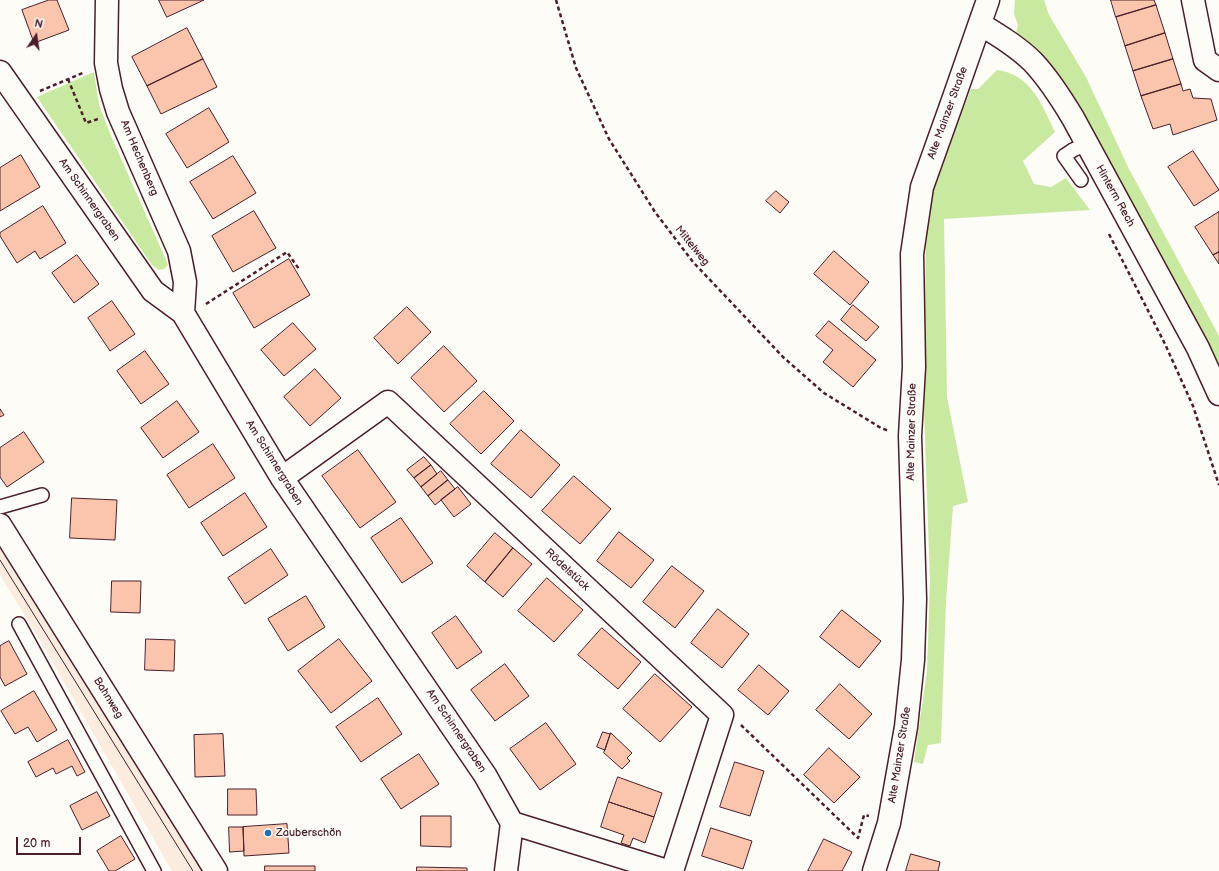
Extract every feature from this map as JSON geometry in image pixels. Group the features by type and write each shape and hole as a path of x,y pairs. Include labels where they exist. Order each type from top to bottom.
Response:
{"street":[{"name":"Am Hechenberg","path":"106,0 106,63 111,89 118,112 179,251 185,282 184,315"},
{"name":"Alte Mainzer Straße","path":"874,871 889,824 906,727 912,660 915,599 910,436 914,367 912,254 922,187 988,0"},
{"path":"1194,0 1205,60 1219,70"},
{"name":"Hinterm Rech","path":"980,24 1006,41 1032,61 1051,83 1198,348 1219,394"},
{"name":"Am Schinnergraben","path":"0,72 153,291 184,315 282,478 456,731 485,775 512,823"},
{"name":"Rödelstück","path":"282,478 388,402 722,714 672,871"},
{"name":"Bahnweg","path":"0,525 216,871"},
{"path":"506,871 512,823 667,871"}],"lane":[{"path":"1081,180 1064,156 1086,144"},
{"path":"0,507 42,495"},
{"path":"19,624 154,871"}],"path":[{"name":"Mittelweg","path":"556,0 576,68 609,139 655,212 693,262 783,357 824,393 881,428 893,433"},
{"path":"20,100 106,63"},
{"path":"68,79 86,123 118,112"},
{"path":"1106,228 1165,344 1193,406 1219,485"},
{"path":"184,315 288,252 299,269"},
{"path":"752,736 858,838 864,815 870,816"}],"shaded area":[{"path":"0,543 204,871 172,871 41,642 0,575"}],"green space":[{"path":"1015,0 1044,0 1049,15 1086,77 1128,167 1219,336 1219,366 1067,85 1016,33 1018,25 1014,14"},
{"path":"997,70 1009,73 1027,84 1040,102 1055,132 1023,161 1034,184 1051,187 1066,178 1090,210 944,219 947,397 968,502 953,506 946,602 941,743 928,745 923,764 914,762 927,671 930,581 924,410 926,219 930,202 952,137 971,89 978,89"},
{"path":"94,72 99,105 111,136 168,265 164,269 159,270 152,265 37,97"}],"building":[{"path":"49,0 57,0 69,30 34,43 22,10"},
{"path":"159,0 204,0 167,17"},
{"path":"1111,0 1154,0 1156,5 1116,17"},
{"path":"1156,5 1165,33 1125,46 1116,17"},
{"path":"187,28 203,59 147,86 132,57"},
{"path":"1165,33 1173,59 1133,71 1125,46"},
{"path":"203,59 217,87 161,114 147,86"},
{"path":"1173,59 1181,84 1141,96 1133,71"},
{"path":"1181,84 1183,91 1190,89 1193,98 1211,99 1217,120 1173,135 1170,124 1153,129 1141,96"},
{"path":"209,108 229,142 187,168 166,134"},
{"path":"1193,151 1219,190 1194,206 1168,167"},
{"path":"21,155 40,187 0,211 0,168"},
{"path":"233,156 256,193 213,219 190,182"},
{"path":"776,191 789,202 780,213 766,201"},
{"path":"43,206 66,243 40,259 35,251 17,263 0,236 0,233"},
{"path":"254,211 276,248 233,272 212,236"},
{"path":"1219,212 1219,252 1213,255 1195,227"},
{"path":"834,251 869,282 850,305 814,274"},
{"path":"1219,252 1219,264 1213,255"},
{"path":"77,255 99,284 74,303 52,273"},
{"path":"289,259 310,295 254,328 233,293"},
{"path":"112,301 135,334 110,351 88,318"},
{"path":"853,305 879,327 866,341 841,320"},
{"path":"407,307 431,332 398,364 374,338"},
{"path":"829,321 876,360 853,387 823,362 833,350 816,336"},
{"path":"293,323 316,349 284,376 261,350"},
{"path":"444,346 477,381 444,412 411,378"},
{"path":"145,351 169,384 141,404 117,371"},
{"path":"315,369 341,398 310,426 284,397"},
{"path":"484,391 514,421 481,454 450,424"},
{"path":"177,401 199,432 163,458 141,428"},
{"path":"0,409 4,415 0,417"},
{"path":"521,430 560,465 531,498 491,464"},
{"path":"24,432 44,462 7,487 0,477 0,448"},
{"path":"213,444 235,478 189,508 167,475"},
{"path":"358,450 396,502 360,528 322,476"},
{"path":"424,457 431,465 414,478 407,470"},
{"path":"431,465 437,474 421,487 414,478"},
{"path":"441,471 448,480 428,496 421,487"},
{"path":"574,476 611,509 580,544 542,511"},
{"path":"448,480 455,489 435,505 428,496"},
{"path":"458,487 471,504 454,517 441,500"},
{"path":"245,493 267,527 223,556 201,523"},
{"path":"72,498 117,500 115,540 70,538"},
{"path":"401,518 433,563 402,583 371,538"},
{"path":"619,532 654,560 631,588 597,561"},
{"path":"495,533 513,548 485,582 467,566"},
{"path":"513,548 532,564 503,597 485,582"},
{"path":"271,549 288,575 245,604 228,578"},
{"path":"672,566 704,591 675,628 643,602"},
{"path":"547,578 583,610 554,642 518,611"},
{"path":"112,581 141,581 140,613 111,612"},
{"path":"306,596 325,627 288,651 268,619"},
{"path":"718,609 749,634 722,668 691,643"},
{"path":"842,610 881,641 859,668 820,637"},
{"path":"456,616 482,652 457,669 432,633"},
{"path":"602,628 641,662 618,689 578,655"},
{"path":"146,639 175,640 174,671 145,670"},
{"path":"339,639 372,681 331,713 298,671"},
{"path":"9,641 27,674 5,686 0,677 0,646"},
{"path":"505,664 529,696 495,721 471,690"},
{"path":"759,665 789,691 768,715 738,690"},
{"path":"655,674 692,707 660,742 623,709"},
{"path":"840,684 872,714 849,739 816,710"},
{"path":"34,691 57,730 37,742 28,727 15,734 1,711"},
{"path":"378,698 402,734 361,762 336,727"},
{"path":"546,723 576,764 540,790 510,749"},
{"path":"603,732 610,734 605,750 597,747"},
{"path":"611,733 632,753 627,758 630,761 622,769 604,753"},
{"path":"223,734 225,776 195,777 194,735"},
{"path":"68,740 85,772 77,776 72,766 56,774 53,768 36,777 28,762"},
{"path":"829,748 860,777 834,803 804,775"},
{"path":"419,754 439,784 401,809 381,779"},
{"path":"735,762 764,771 750,816 720,807"},
{"path":"618,777 662,793 654,817 609,802"},
{"path":"228,789 256,789 257,815 228,815"},
{"path":"97,792 110,816 82,830 70,806"},
{"path":"609,802 654,817 645,843 633,838 630,846 621,843 624,835 601,827"},
{"path":"421,816 451,816 451,847 421,846"},
{"path":"287,824 289,853 244,856 243,827"},
{"path":"229,827 243,827 244,851 230,852"},
{"path":"711,828 752,841 743,869 702,856"},
{"path":"121,836 135,859 115,871 109,871 97,851"},
{"path":"824,839 852,852 842,871 808,871"},
{"path":"911,854 940,862 938,871 906,871"},
{"path":"265,866 315,866 315,871 265,871"},
{"path":"417,867 467,868 467,871 417,871"}],"tram line":[{"path":"0,560 193,871"}],"place":[{"name":"Zauberschön","path":"268,833"}]}
